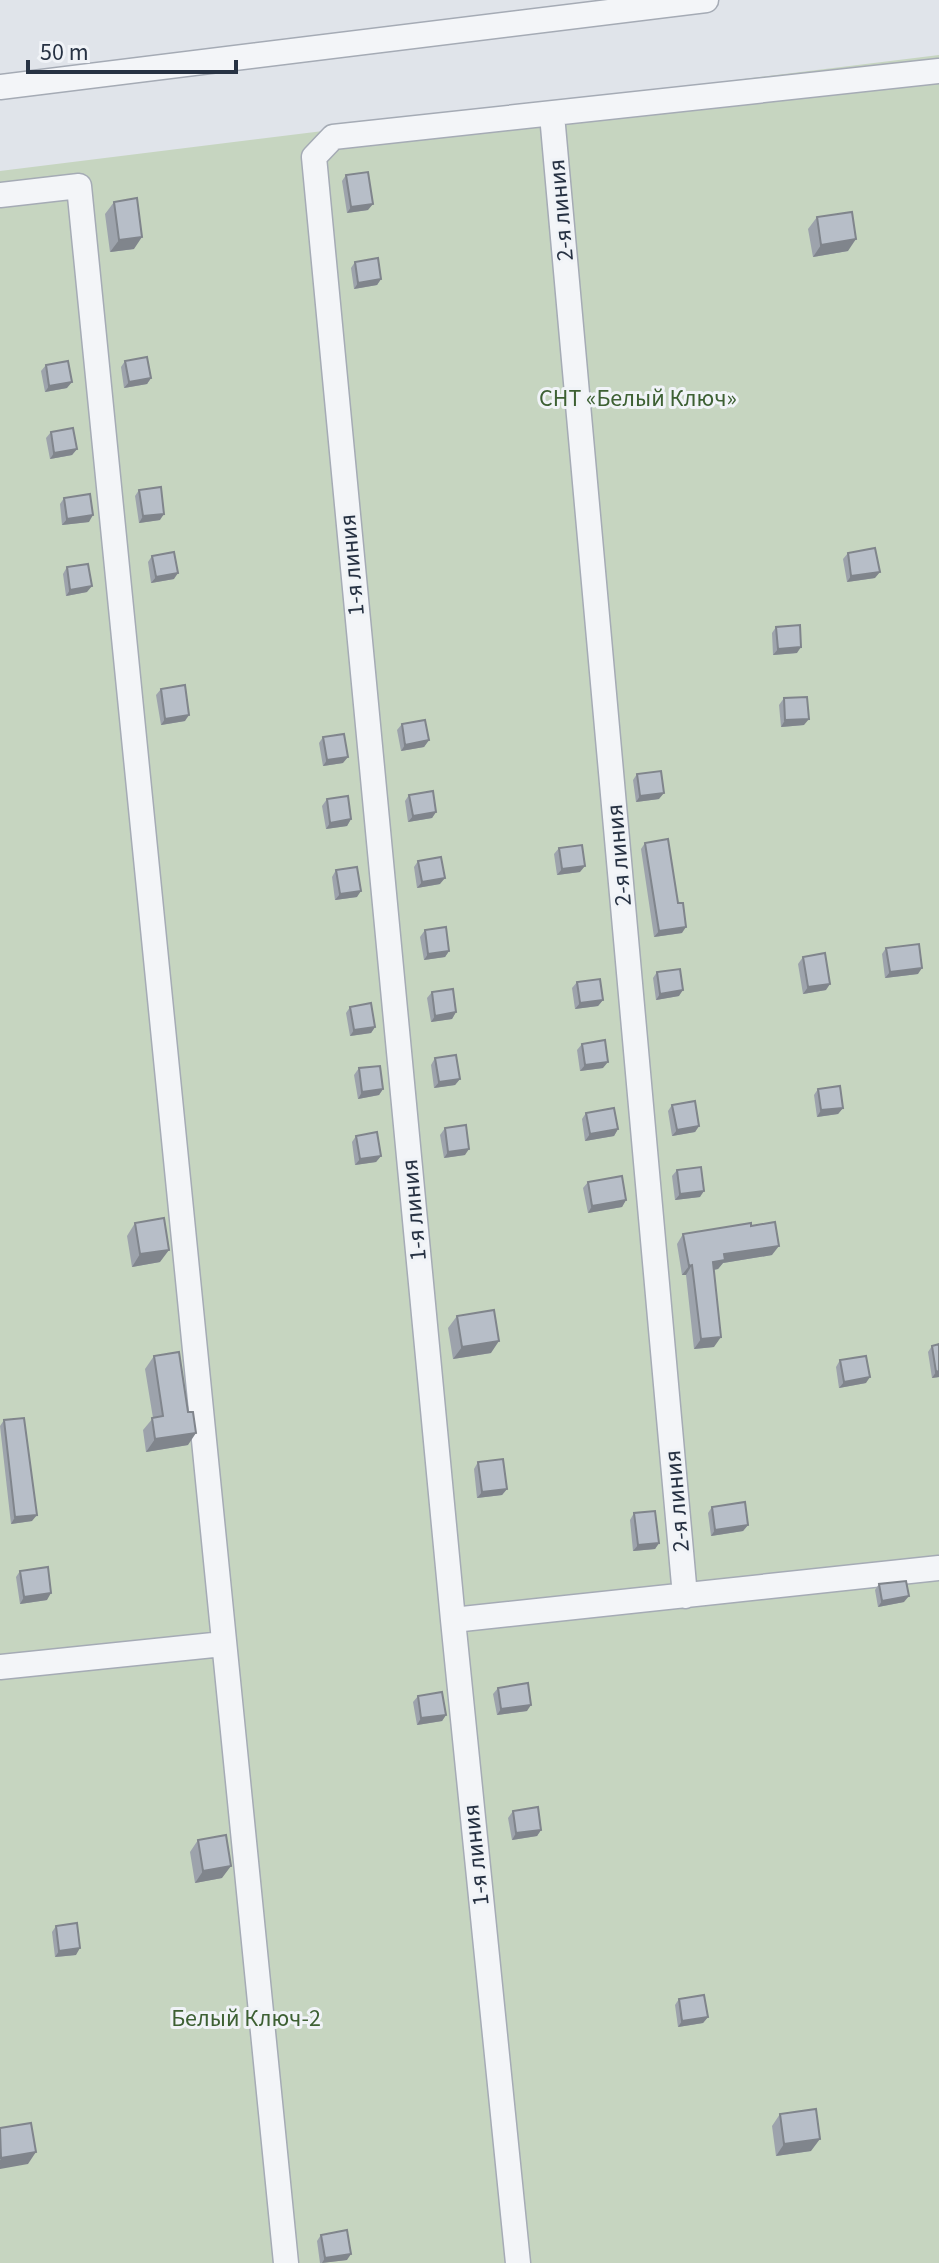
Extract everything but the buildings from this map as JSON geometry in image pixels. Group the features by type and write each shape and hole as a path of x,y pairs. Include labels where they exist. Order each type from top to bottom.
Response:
{"street":[{"path":"0,87 706,0"},
{"path":"552,115 939,71"},
{"name":"1-я линия","path":"518,2263 453,1620 314,157 333,137 552,115"},
{"name":"2-я линия","path":"552,115 685,1596"},
{"path":"0,195 79,186 286,2263"},
{"path":"453,1620 939,1568"},
{"path":"0,1667 223,1644"}],"green space":[{"path":"939,55 939,2263 0,2263 0,171"}],"park label":[{"name":"СНТ «Белый Ключ»","path":"638,398"},
{"name":"Белый Ключ-2","path":"246,2018"}]}
